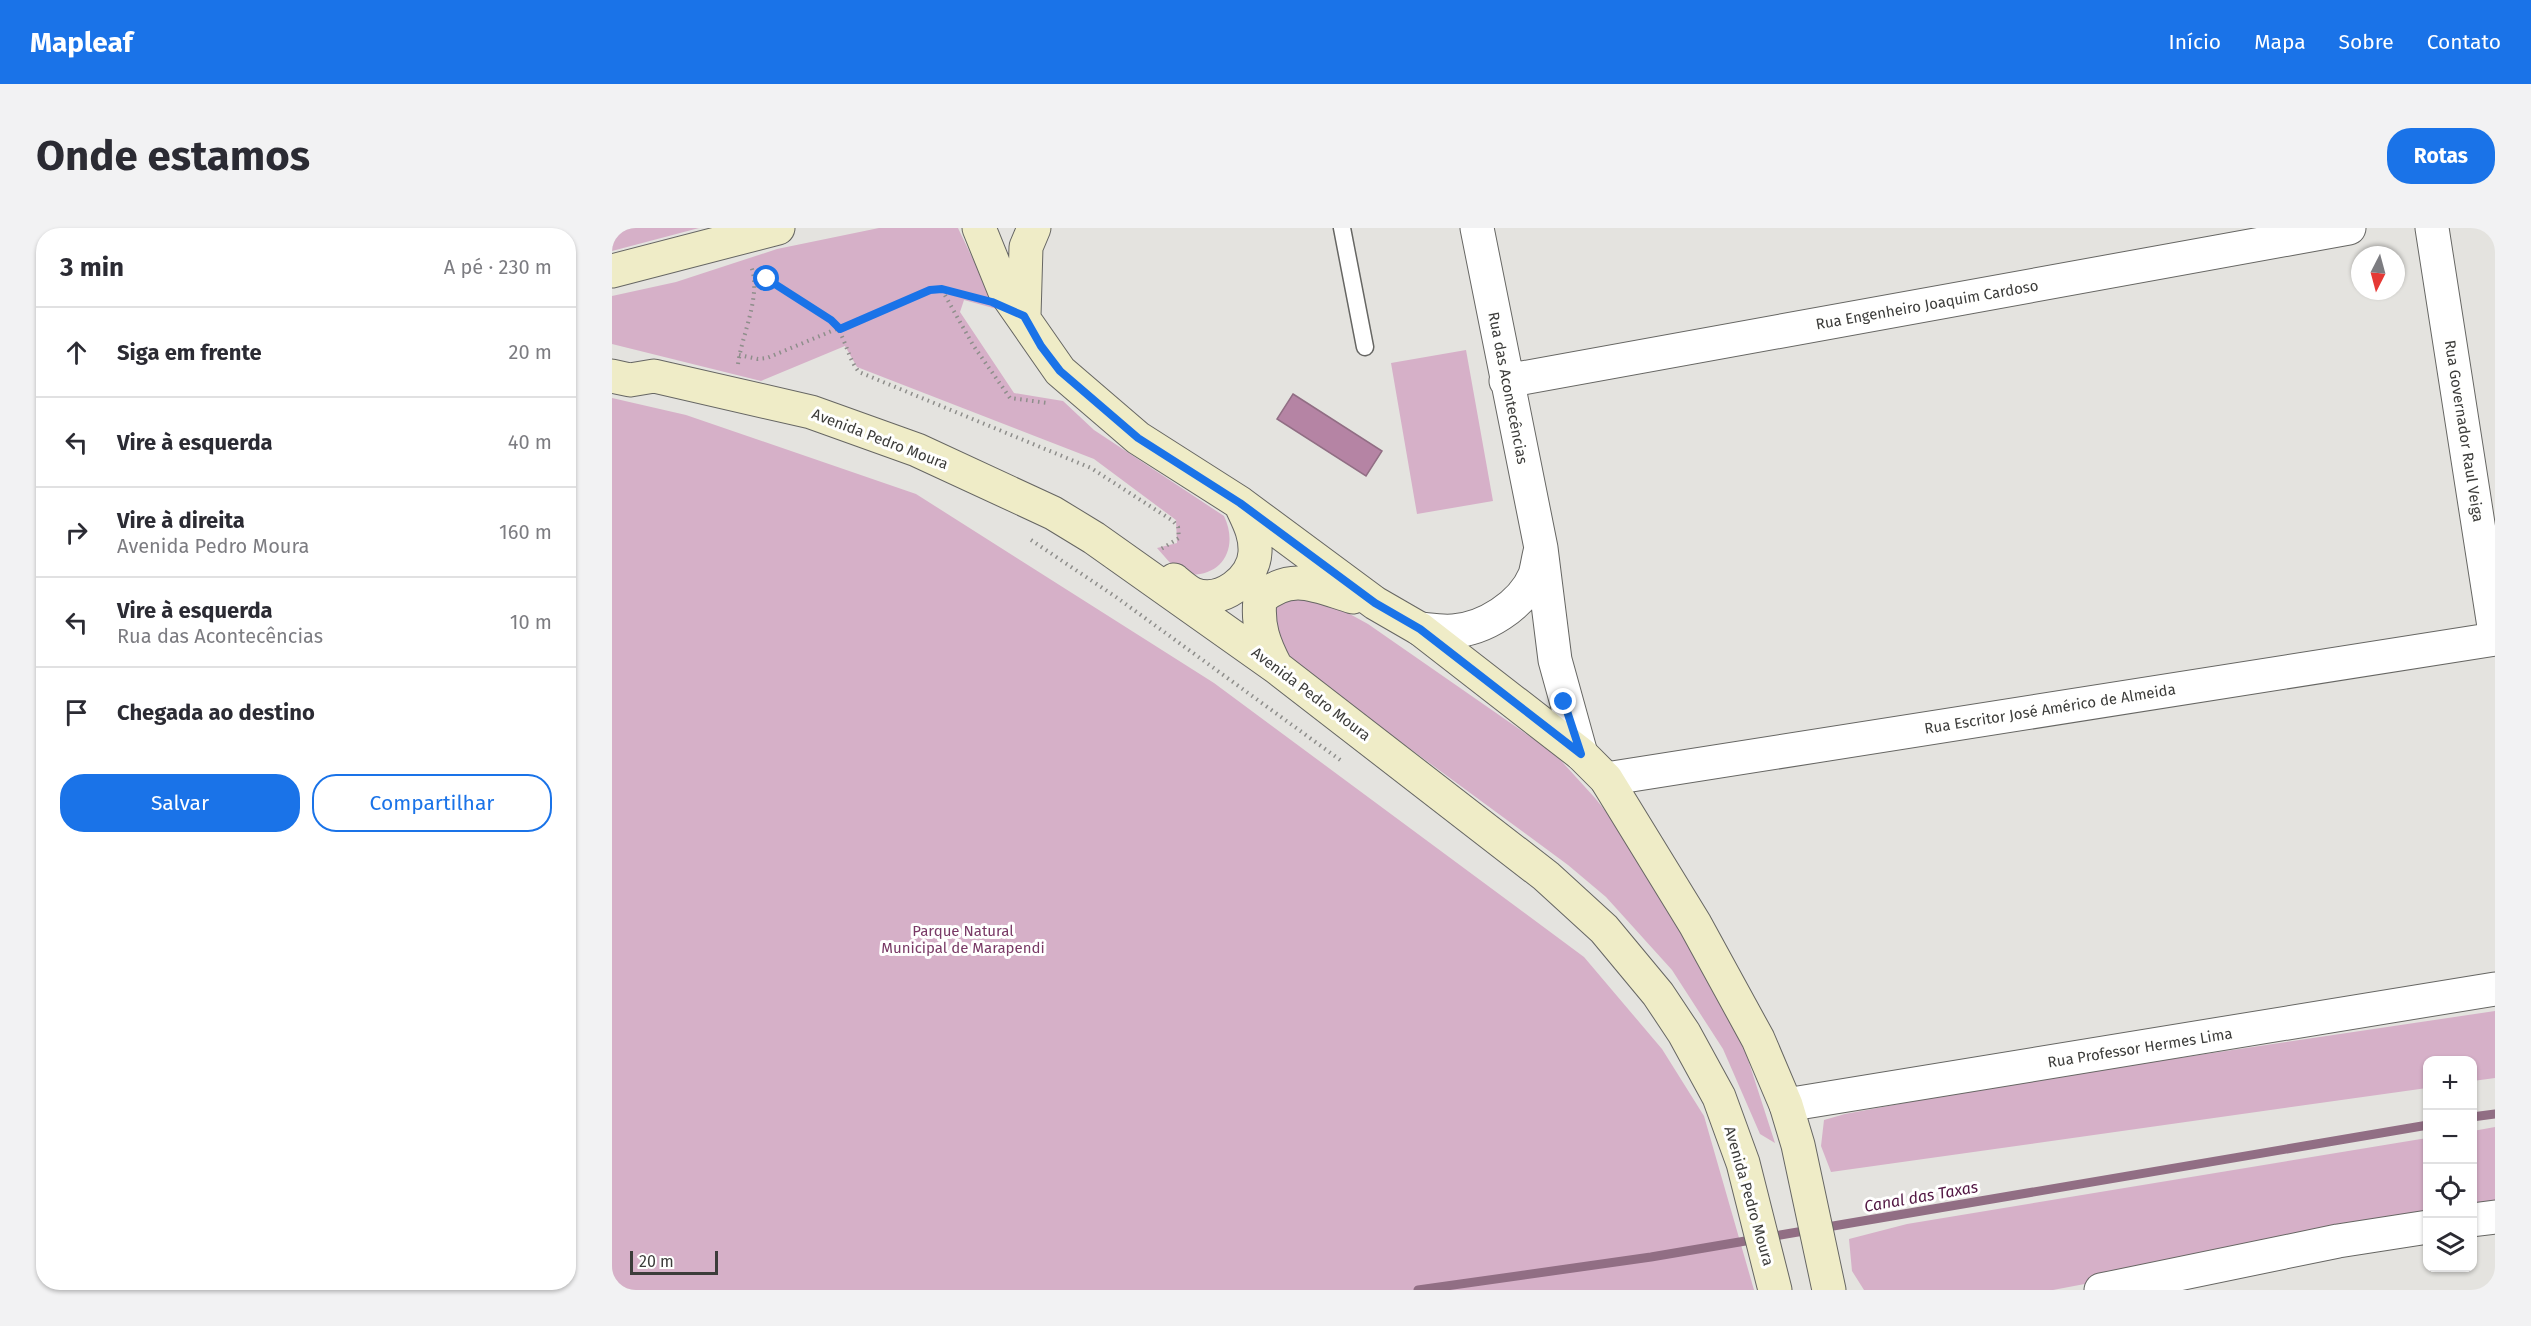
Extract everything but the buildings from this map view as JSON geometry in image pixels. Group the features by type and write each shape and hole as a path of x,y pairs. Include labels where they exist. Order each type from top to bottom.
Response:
{"main road":[{"path":"612,271 778,228"},
{"path":"979,228 1005,292 1024,316 1041,346 1060,371 1138,438 1240,503 1375,603 1420,629 1581,754 1606,779 1718,964 1758,1039 1786,1105 1798,1145 1829,1290"},
{"path":"1024,316 1026,247 1034,228"},
{"path":"612,360 654,376"},
{"name":"Avenida Pedro Moura","path":"612,376 630,380 654,376 811,412 917,450 1053,513 1094,538 1276,667 1546,876 1604,929 1658,994 1684,1033 1719,1096 1743,1163 1775,1290"},
{"path":"1094,538 1121,544 1194,594 1210,596 1227,593 1246,577 1255,554 1253,530 1240,503"},
{"path":"1276,667 1264,644 1258,620 1260,599 1273,587 1288,583 1305,583 1375,603"}],"street":[{"name":"Rua das Acontecências","path":"1477,228 1541,548 1555,660 1581,754"},
{"name":"Rua Engenheiro Joaquim Cardoso","path":"1506,381 2349,228"},
{"name":"Rua Governador Raul Veiga","path":"2432,228 2495,633"},
{"name":"Rua das Acontecências","path":"1420,629 1453,631 1484,624 1505,611 1534,576 1541,548"},
{"name":"Rua Escritor José Américo de Almeida","path":"1606,779 2495,639"},
{"name":"Rua Professor Hermes Lima","path":"1786,1105 2495,988"},
{"path":"2477,1219 2495,1217"},
{"path":"2102,1290 2338,1241 2423,1228"}],"lane":[{"path":"1342,228 1365,347"}],"path":[{"path":"733,393 755,276 741,236"},
{"path":"755,276 767,279 831,320 840,329 859,372 1091,468 1173,521 1178,527 1179,538 1146,561"},
{"path":"942,289 973,345 1010,398 1066,405 1084,390"},
{"path":"739,355 758,359 767,358 930,290 942,289 992,302 1024,316"},
{"path":"1028,537 1116,597 1353,769"}],"green space":[{"path":"612,228 699,228 612,251"},
{"path":"879,228 958,228 997,309 964,300 960,312 1014,393 1063,401 1094,430 1224,516 1229,529 1229,541 1222,561 1204,573 1193,575 1179,573 1157,548 1177,543 1176,520 1094,459 857,367 845,346 761,381 612,344 612,296 676,282 777,249"},
{"path":"1466,350 1493,501 1417,514 1391,363"},
{"name":"Parque Natural Municipal de Marapendi","path":"612,398 686,415 916,494 1214,683 1584,957 1662,1049 1704,1116 1754,1290 612,1290"},
{"path":"1299,597 1337,607 1368,624 1555,754 1595,798 1632,844 1742,1041 1775,1143 1760,1134 1723,1049 1672,970 1606,897 1568,865 1280,653 1271,605"},
{"path":"2495,1011 2495,1078 2477,1080 2477,1056 2423,1056 2423,1089 1831,1172 1821,1146 1824,1120 1845,1114 2017,1082"},
{"path":"2495,1127 2495,1206 2477,1209 2477,1164 2477,1130"},
{"path":"2423,1139 2423,1220 2053,1290 1864,1290 1852,1271 1849,1239 1907,1224"}],"shaded area":[{"path":"1293,394 1382,451 1366,476 1277,419"}],"waterway":[{"name":"Canal das Taxas","path":"2477,1116 2495,1114"},
{"name":"Canal das Taxas","path":"1418,1290 1651,1257 2423,1126"}],"route":[{"path":"767,279 831,320 840,329 930,290 942,289 992,302 1024,316 1041,346 1060,371 1138,438 1240,503 1375,603 1420,629 1581,754 1564,702"}]}
